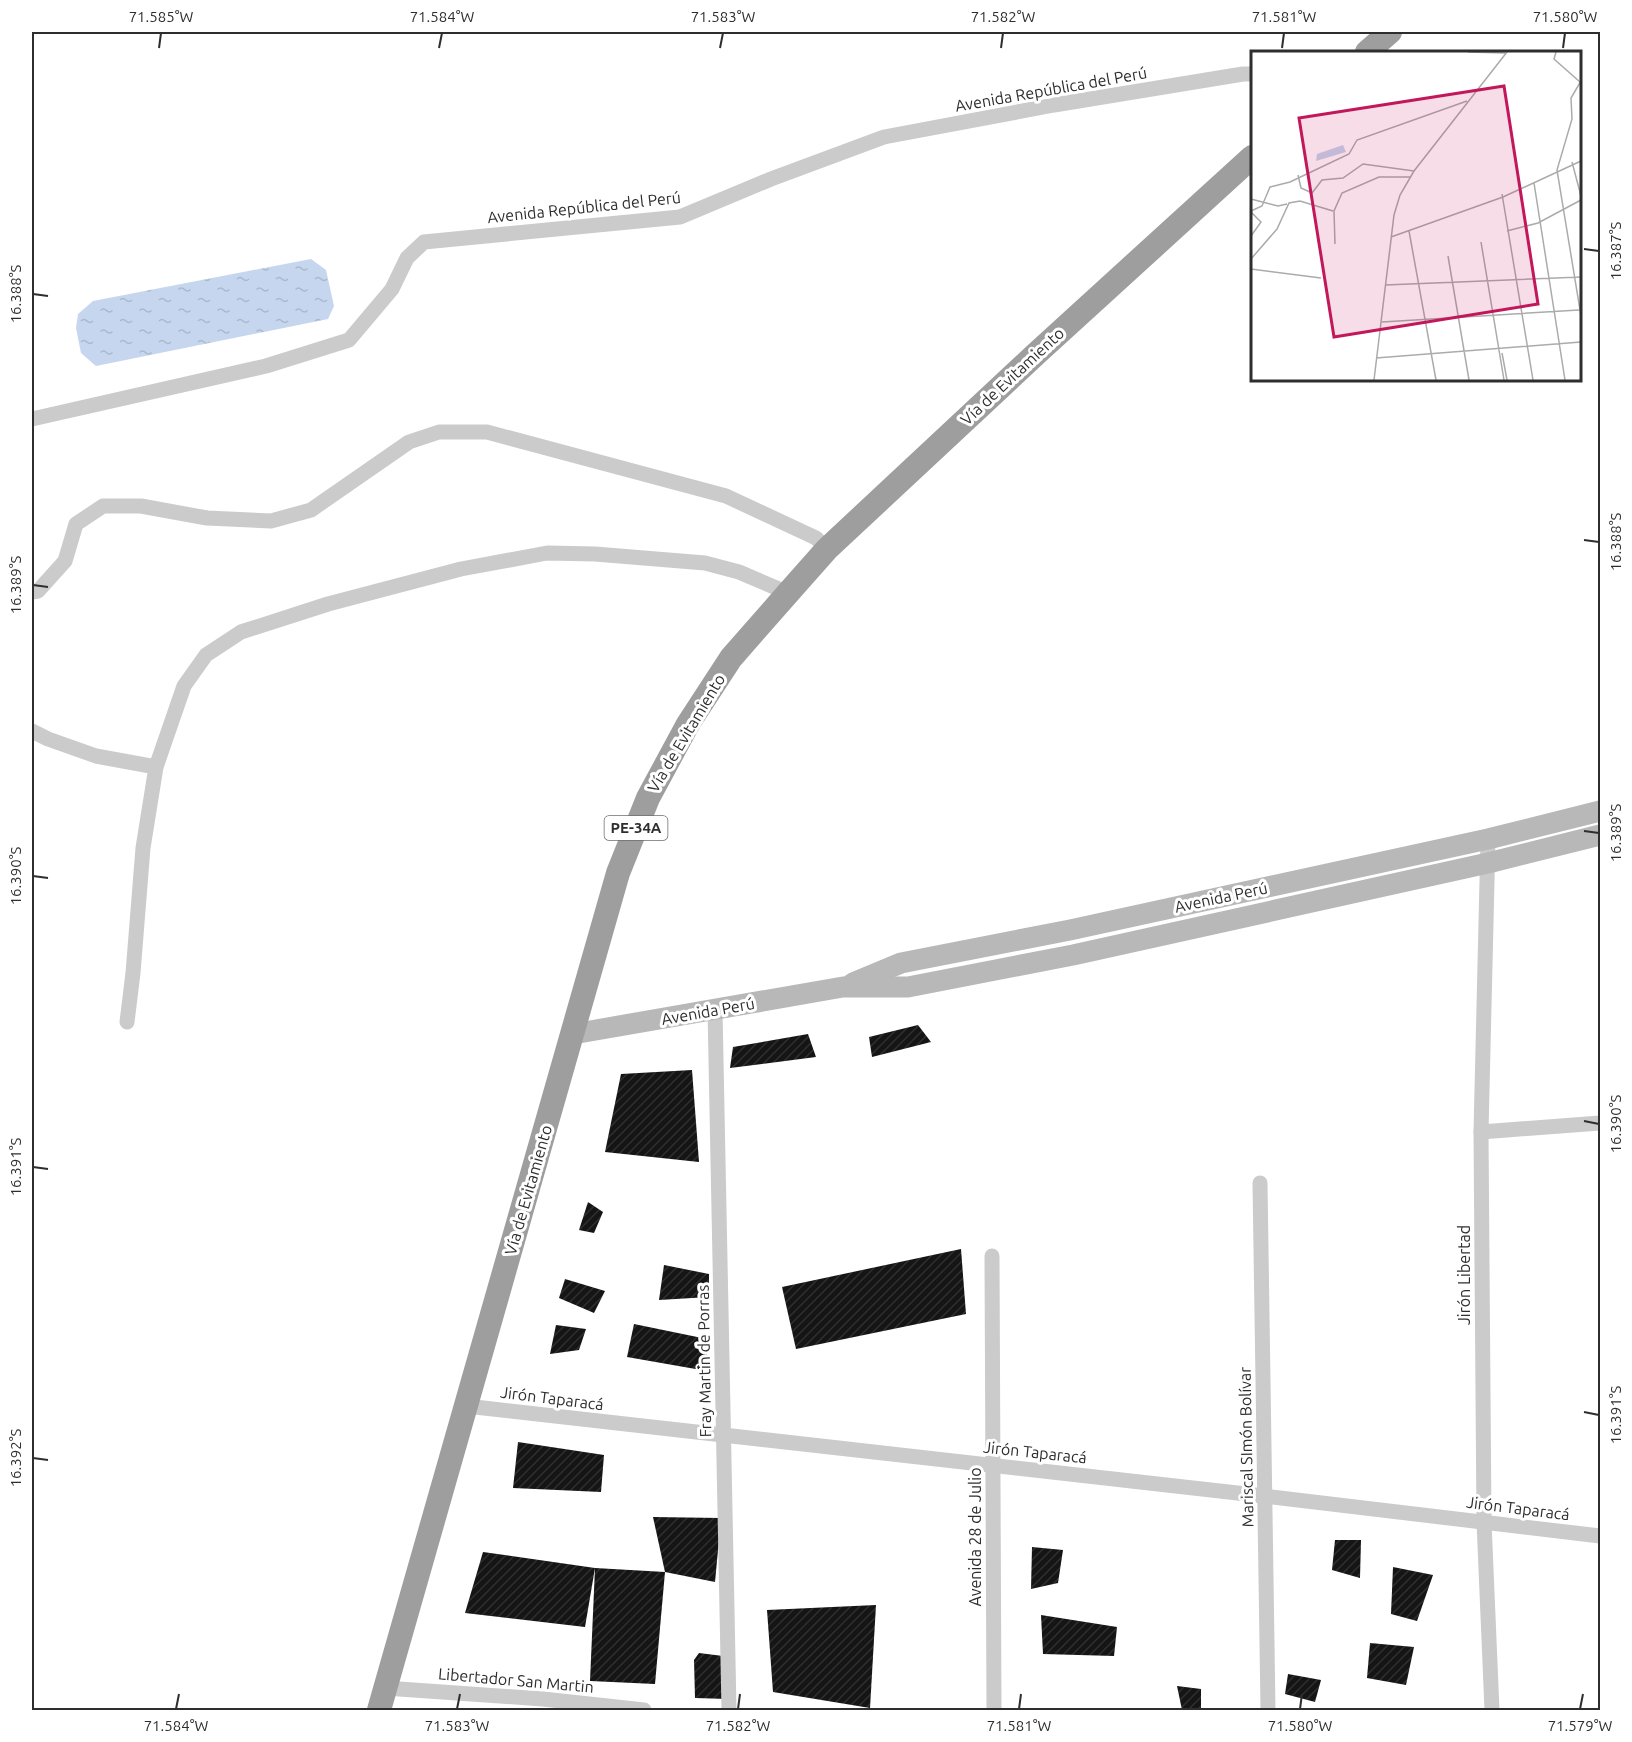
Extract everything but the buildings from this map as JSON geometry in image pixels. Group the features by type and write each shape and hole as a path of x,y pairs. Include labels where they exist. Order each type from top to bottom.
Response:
{"highway":[{"path":"1368,51 1390,32"},
{"name":"Vía de Evitamiento","path":"382,1699 618,873 648,798 688,724 731,658 827,549 1037,352 1251,158"}],"main road":[{"name":"Avenida Perú","path":"843,987 901,963 1070,930 1488,838 1600,811"},
{"name":"Avenida Perú","path":"573,1034 843,987 908,987 1073,955 1488,863 1600,835"}],"street":[{"name":"Avenida República del Perú","path":"32,418 266,366 349,340 392,290 407,258 424,242 680,217 771,179 884,137 1054,105 1251,74"},
{"path":"32,592 38,591 65,561 76,524 103,506 141,506 207,518 271,521 311,510 409,442 439,432 487,432 726,496 816,537 827,549"},
{"path":"127,1022 143,848 156,767 184,686 206,655 241,632 328,604 461,569 547,553 596,554 705,563 739,572 788,593"},
{"path":"32,731 96,756 156,767"},
{"name":"Jirón Libertad","path":"1488,838 1481,1132 1484,1522 1492,1710"},
{"name":"Fray Martin de Porras","path":"715,1010 729,1710"},
{"path":"1481,1132 1600,1123"},
{"name":"Mariscal SImón Bolívar","path":"1260,1184 1268,1710"},
{"name":"Avenida 28 de Julio","path":"992,1256 994,1710"},
{"name":"Jirón Taparacá","path":"466,1406 1600,1536"},
{"name":"Libertador San Martin","path":"382,1699 543,1700 644,1710"}],"water":[{"path":"311,259 326,270 334,306 328,319 96,366 81,353 76,328 78,314 93,301"}]}
